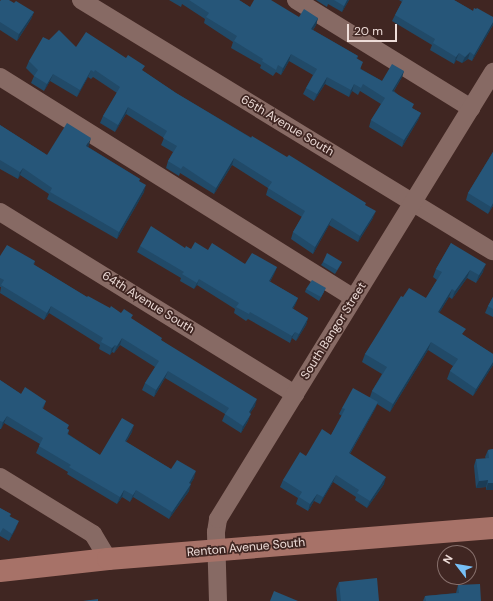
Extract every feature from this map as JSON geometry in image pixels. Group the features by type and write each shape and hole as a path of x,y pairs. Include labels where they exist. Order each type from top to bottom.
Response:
{"main road":[{"name":"Renton Avenue South","path":"0,571 108,559 493,528"}],"street":[{"name":"65th Avenue South","path":"81,0 493,251"},
{"path":"296,0 471,108"},
{"name":"South Bangor Street","path":"218,601 216,526 218,519 493,72"},
{"path":"0,77 354,298"},
{"name":"64th Avenue South","path":"0,212 295,394"},
{"path":"0,477 93,534 108,559"}],"building":[{"path":"1,0 9,0 14,3 16,1 34,12 19,34 0,22"},
{"path":"189,0 239,0 250,7 254,0 271,0 299,17 304,9 318,18 311,29 358,56 356,58 363,62 360,69 382,81 392,64 404,71 392,91 414,104 412,108 421,113 404,140 371,120 385,98 363,84 361,88 354,84 351,90 327,77 317,94 306,88 317,69 291,54 283,68 278,65 276,70 262,61 263,59 234,41 237,36 206,17 209,13"},
{"path":"334,0 347,0 344,6"},
{"path":"403,0 454,0 473,11 474,8 477,8 493,17 493,22 474,55 470,52 465,57 459,53 456,57 433,43 435,39 395,15"},
{"path":"59,30 76,47 86,32 126,58 128,55 145,66 142,70 176,93 251,138 252,136 287,157 289,155 366,203 365,205 376,211 360,236 332,218 315,247 293,232 305,211 268,188 272,182 234,158 216,188 183,166 181,169 168,161 177,146 163,138 167,131 128,107 118,125 103,116 120,87 95,70 94,72 91,70 80,90 53,74 47,84 34,76 38,70 29,61 43,37 49,40"},
{"path":"67,123 91,138 86,146 140,179 139,181 146,185 119,232 50,192 52,188 23,168 20,172 0,160 0,125 47,155"},
{"path":"493,152 493,203 491,207 468,193"},
{"path":"151,226 185,248 186,246 191,249 195,242 208,250 212,243 245,264 252,253 277,267 269,281 298,298 292,308 308,318 299,334 295,332 292,336 250,312 249,314 236,307 239,303 199,279 197,283 182,274 184,272 140,246"},
{"path":"451,243 486,264 479,275 470,270 455,291 452,289 438,312 466,329 462,334 493,354 493,362 476,389 450,371 458,359 431,342 393,404 372,391 387,367 365,354 401,296 403,297 409,288 426,298 442,272 436,269"},
{"path":"7,245 35,261 33,264 87,297 88,296 110,308 111,306 121,313 124,309 133,315 131,318 162,338 161,340 257,399 249,412 251,414 243,426 225,414 229,408 168,371 156,390 145,383 159,361 122,338 117,346 115,345 112,348 101,342 103,338 51,306 47,313 1,285 4,280 0,278 0,256"},
{"path":"327,253 342,262 337,270 323,262"},
{"path":"312,280 326,288 321,297 306,289"},
{"path":"493,297 493,309 488,306"},
{"path":"0,380 21,394 25,387 46,401 42,408 69,425 67,434 100,455 122,418 134,425 125,441 171,469 177,460 196,471 189,483 191,484 172,512 136,490 133,495 124,490 120,497 69,467 71,465 39,446 43,438 7,416 3,422 0,421"},
{"path":"353,388 378,402 349,453 386,477 370,501 357,493 359,490 336,475 323,497 317,494 310,504 299,497 302,492 283,480 300,452 306,456 322,429 331,435 345,409 342,408"},
{"path":"493,449 493,483 488,483 488,480 479,481 476,459 489,458 488,450"},
{"path":"0,508 11,514 9,516 19,521 12,534 3,528 0,533"},
{"path":"377,578 379,601 341,601 339,582"},
{"path":"480,584 481,601 426,601 425,596 459,593 458,585"},
{"path":"274,591 298,601 270,601"},
{"path":"98,599 98,601 83,601"}]}
